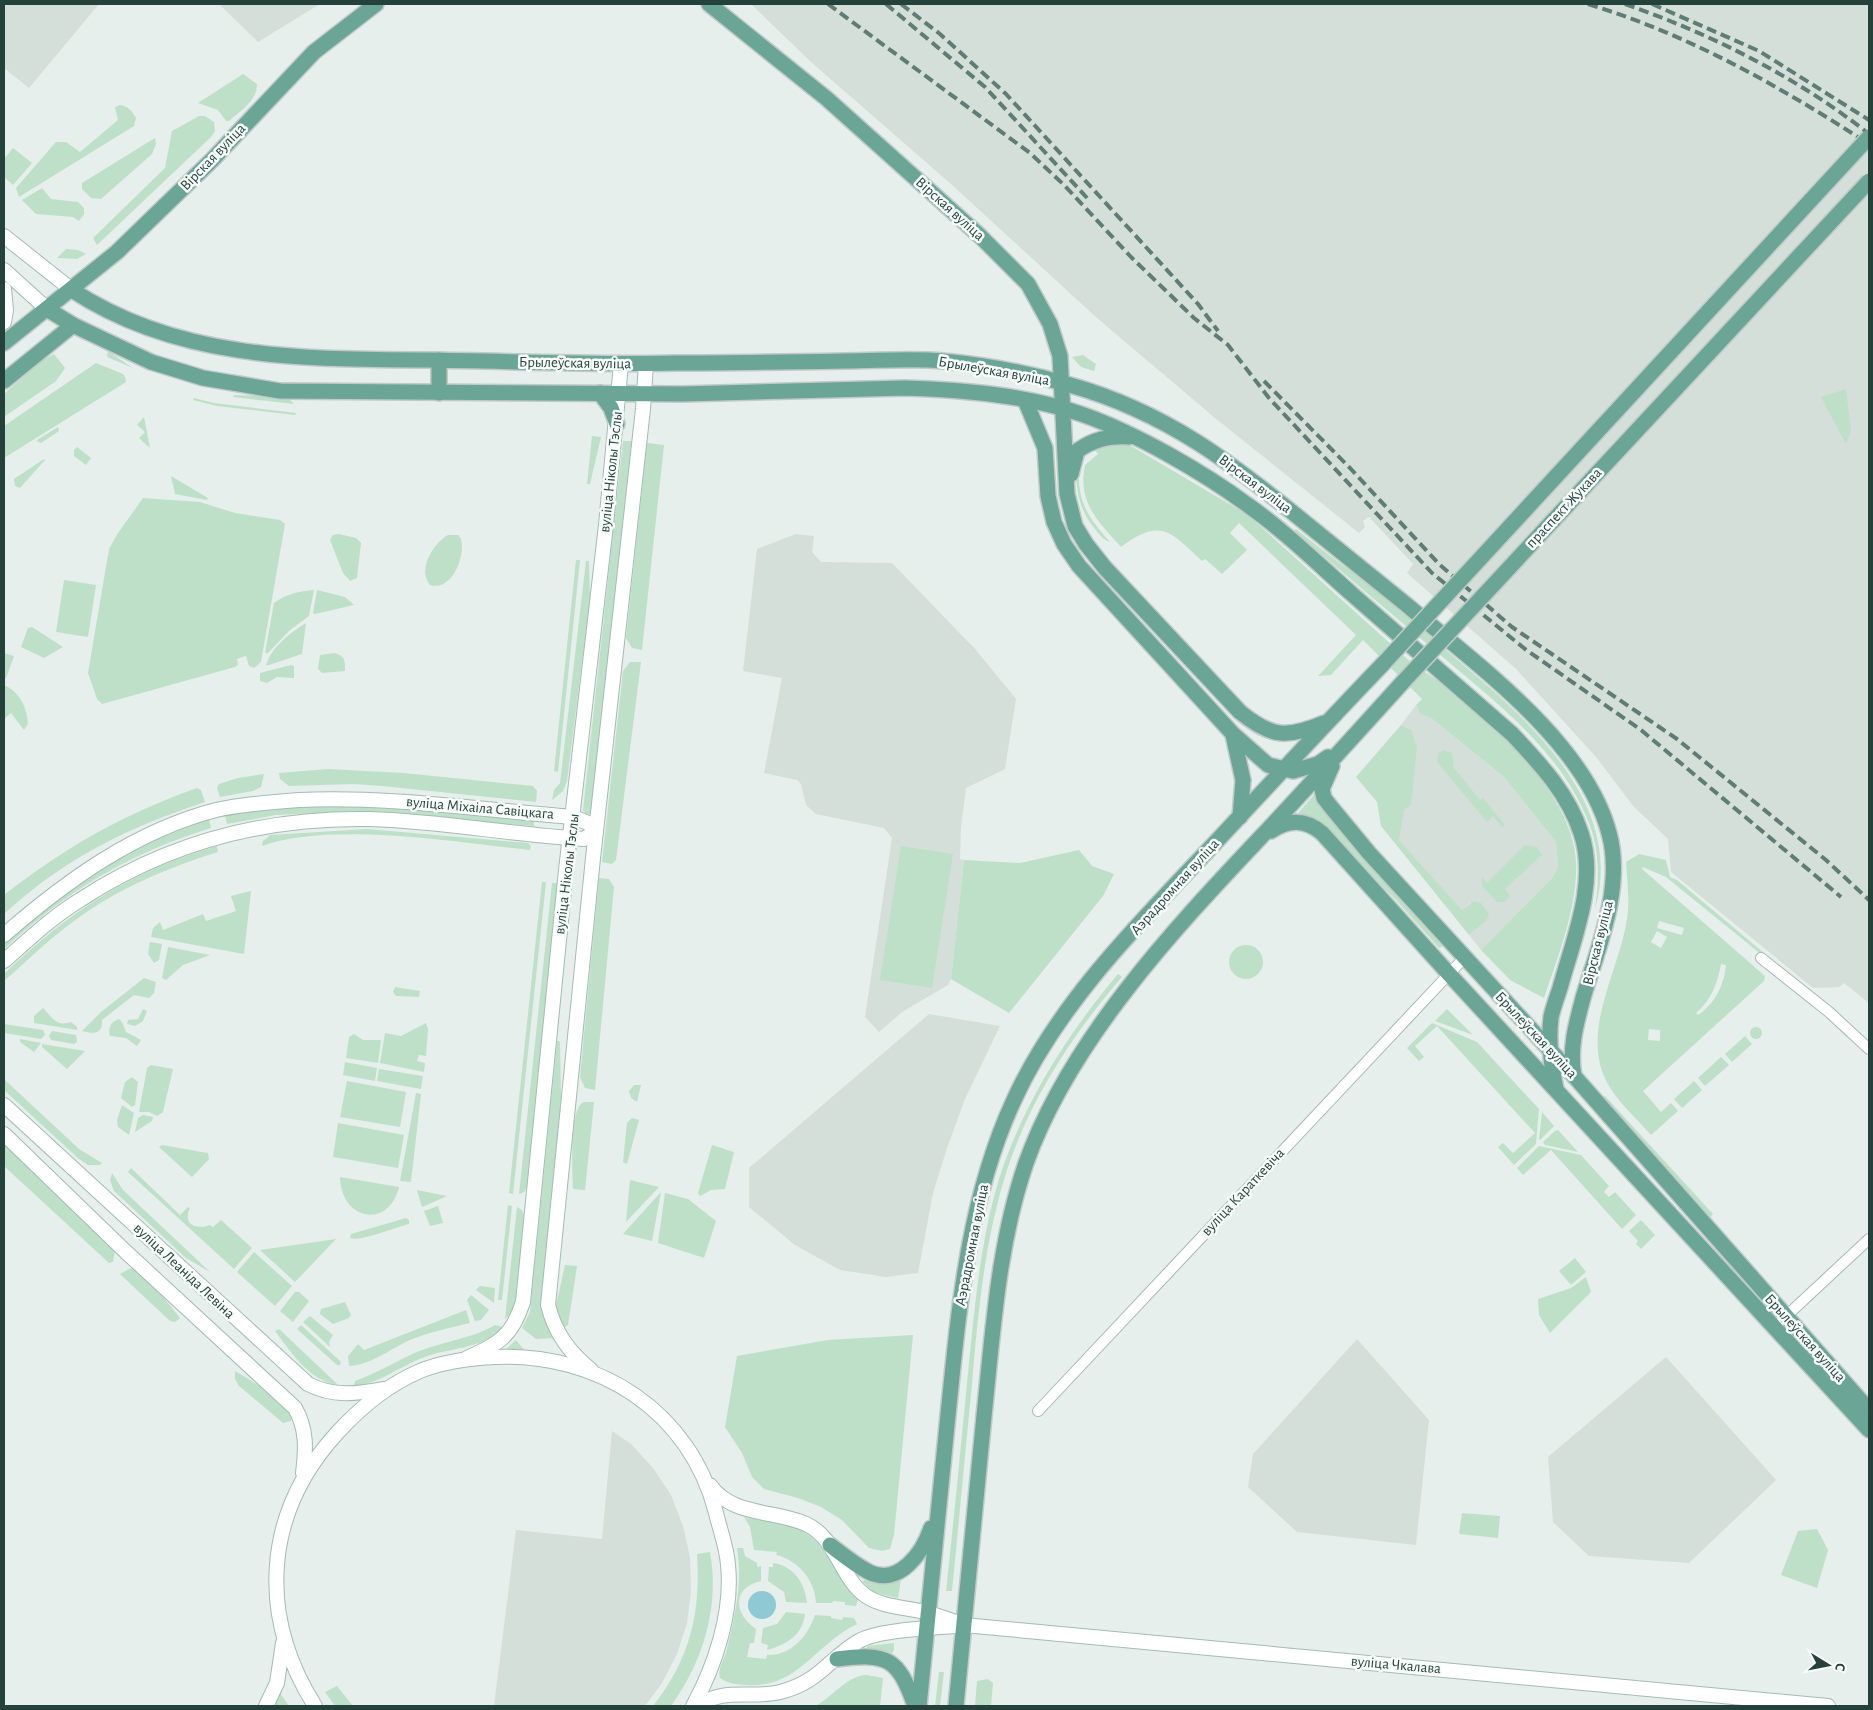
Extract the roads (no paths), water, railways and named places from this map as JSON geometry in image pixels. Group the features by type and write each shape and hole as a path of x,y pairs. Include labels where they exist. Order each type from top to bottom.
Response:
{"main road":[{"name":"Вірская вуліца","path":"4,343 117,252 212,160 314,52 376,4"},
{"name":"Вірская вуліца","path":"709,4 826,98 1013,267 1028,284 1050,324 1060,356 1062,383 1117,401 1161,420 1192,437 1257,484 1487,673 1540,721 1571,759 1602,812 1610,836 1613,867 1605,924 1574,1032 1572,1056 1574,1076"},
{"name":"праспект Жукава","path":"1327,722 1383,664 1869,137"},
{"name":"праспект Жукава","path":"1261,837 1869,181"},
{"path":"4,236 72,290"},
{"path":"4,270 47,309"},
{"path":"4,289 6,310 4,322"},
{"name":"Брылеўская вуліца","path":"72,290 114,315 144,328 185,340 233,350 320,358 621,364 924,360 970,364 1062,383 1068,505 1080,535 1105,568 1240,712 1259,727 1276,733 1289,733 1308,730 1327,722"},
{"name":"Брылеўская вуліца","path":"47,309 73,325 151,362 227,384 305,393 671,394 905,388 977,392 1026,400 1063,409"},
{"path":"4,381 73,325"},
{"path":"439,360 439,393"},
{"name":"вуліца Ніколы Тэслы","path":"467,1358 493,1347 504,1338 512,1328 523,1302 571,838 617,424 621,364"},
{"name":"вуліца Ніколы Тэслы","path":"591,1370 577,1359 561,1339 552,1324 548,1305 596,831 644,409 646,364"},
{"path":"600,393 611,408 617,424"},
{"path":"644,409 660,397 671,394"},
{"name":"Брылеўская вуліца","path":"1026,400 1043,441 1050,509 1064,544 1079,566 1233,734 1268,766 1282,770"},
{"name":"Вірская вуліца","path":"1063,409 1083,414 1133,437 1179,462 1249,506 1512,734 1548,772 1572,811 1581,833 1586,854 1584,899 1552,1016 1551,1051 1556,1089"},
{"path":"1068,505 1070,477 1077,451 1099,438 1133,437"},
{"name":"Аэрадромная вуліца","path":"919,1706 958,1319 976,1211 992,1154 1014,1099 1052,1030 1083,990 1168,892 1327,722"},
{"path":"1233,734 1243,780 1240,817"},
{"path":"1282,770 1304,769 1318,764 1342,748"},
{"name":"Брылеўская вуліца","path":"1342,748 1324,783 1322,789 1324,798 1369,853 1574,1076 1869,1410"},
{"name":"вуліца Міхаіла Савіцкага","path":"4,935 66,882 90,867 145,837 216,810 276,802 364,799 574,817 588,823 596,831 584,839 372,819 307,820 250,829 185,847 130,871 66,909 4,962"},
{"name":"Брылеўская вуліца","path":"1261,837 1281,824 1295,821 1313,825 1322,832 1448,974 1869,1430"},
{"name":"Аэрадромная вуліца","path":"956,1706 989,1363 1000,1276 1010,1214 1027,1160 1053,1104 1080,1054 1171,936 1261,837"},
{"path":"1523,1021 1530,1024 1542,1024 1552,1016"},
{"path":"1509,1038 1531,1047 1551,1051 1562,1044 1574,1032"},
{"name":"вуліца Леаніда Левіна","path":"4,1105 308,1384 325,1392 350,1394 384,1389"},
{"name":"вуліца Леаніда Левіна","path":"4,1134 126,1252 295,1408 304,1427 302,1478"},
{"path":"315,1706 300,1681 283,1635 276,1592 276,1567 280,1537 286,1516 302,1478 334,1436 384,1389 420,1371 467,1358 528,1358 591,1370 636,1396 675,1430 697,1461 718,1497 735,1506 786,1516 809,1525 830,1545 870,1573 894,1573 914,1561 922,1550 938,1505"},
{"path":"693,1706 717,1650 728,1594 728,1565 706,1478"},
{"path":"830,1545 853,1584 865,1596 879,1603 928,1613 964,1625"},
{"path":"699,1706 712,1697 758,1695 791,1689 806,1683 860,1640 873,1635 964,1625"},
{"name":"вуліца Чкалава","path":"964,1625 1828,1706"},
{"path":"266,1706 278,1683 283,1635"},
{"path":"837,1659 868,1655 894,1666 903,1676 914,1706"}],"street":[{"name":"вуліца Караткевіча","path":"1038,1411 1465,957"},
{"path":"1761,958 1829,1012 1869,1049"},
{"path":"1774,1327 1869,1239"}],"water":[{"path":"762,1591 772,1595 776,1605 772,1615 762,1619 752,1615 748,1605 752,1595"}],"railway":[{"path":"828,4 1030,153 1064,185 1131,257 1194,318 1228,345 1269,398 1432,573 1525,649 1641,730 1841,897"},
{"path":"886,4 985,87 1088,199"},
{"path":"901,4 940,34 1006,94 1198,304 1218,331"},
{"path":"1588,4 1663,31 1734,64 1802,102 1869,144"},
{"path":"1625,4 1689,29 1752,59 1813,94 1869,134"},
{"path":"1652,4 1759,51 1869,120"},
{"path":"1264,381 1350,468 1439,564 1512,627 1677,739 1826,860 1869,900"}]}
